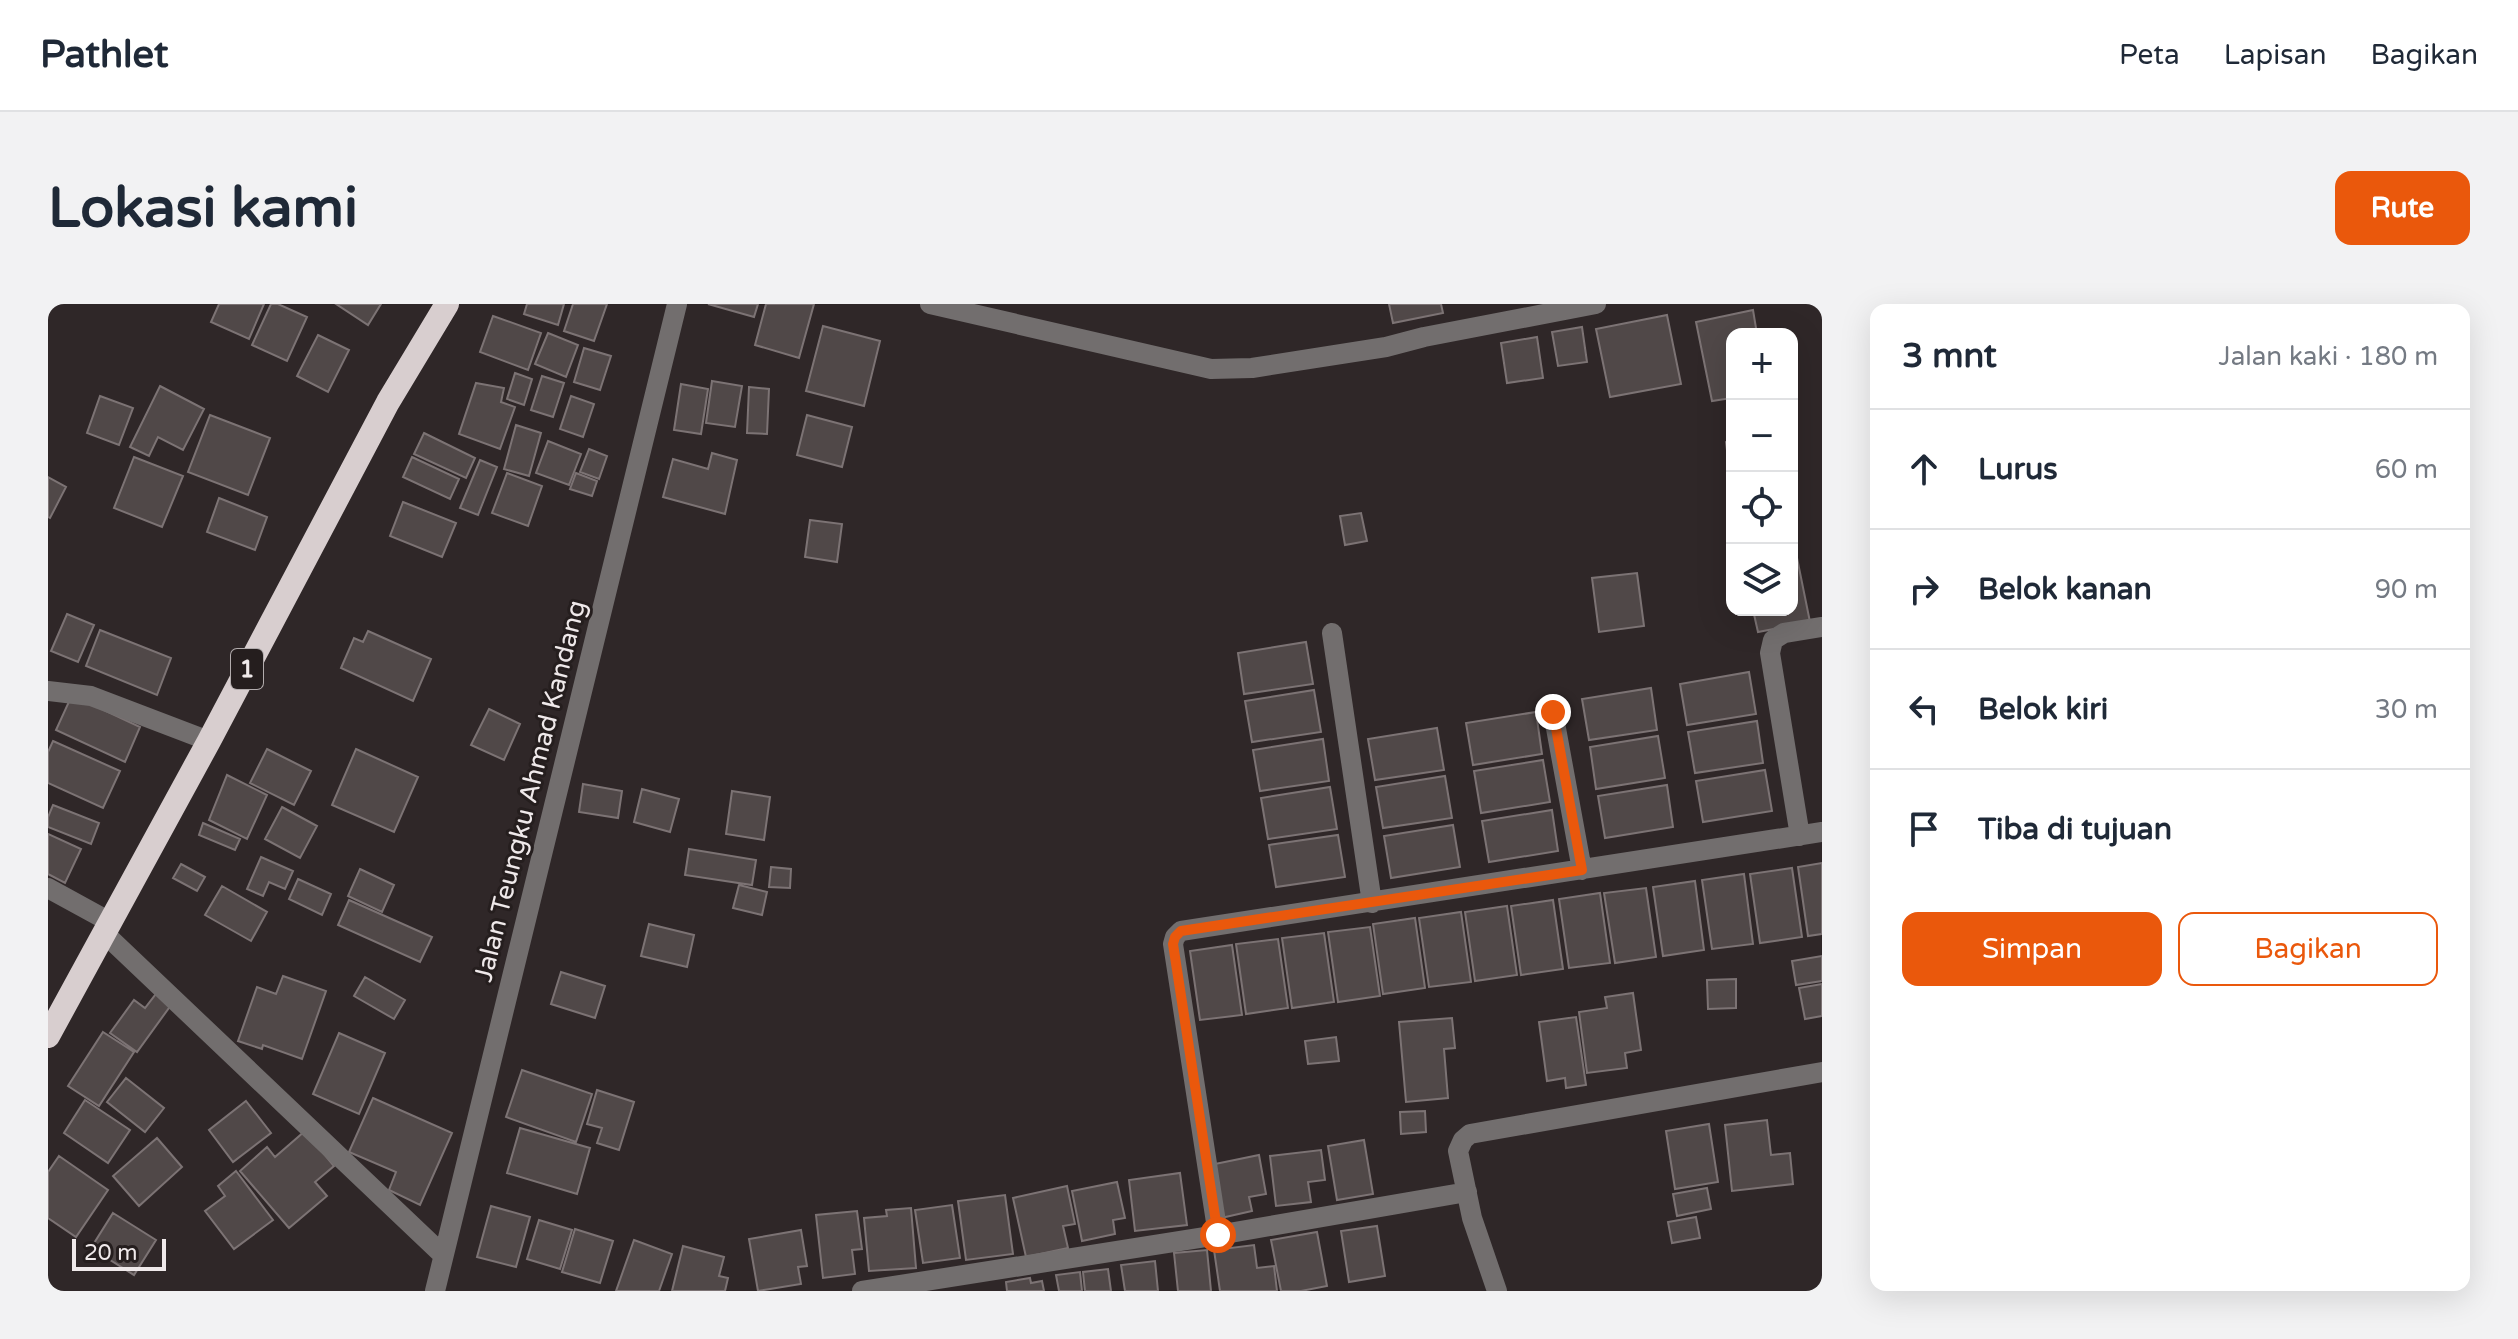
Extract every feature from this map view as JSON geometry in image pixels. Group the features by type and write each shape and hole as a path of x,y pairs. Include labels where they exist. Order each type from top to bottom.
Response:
{"highway":[{"name":"1","path":"48,1036 209,741 388,402 447,304"}],"street":[{"name":"Jalan Teungku Ahmad Kandang","path":"435,1291 677,304"},
{"path":"930,304 1211,369 1252,368 1386,347 1596,304"},
{"path":"1800,836 1770,653 1773,640 1784,633 1822,627"},
{"path":"1332,633 1372,903"},
{"path":"48,691 91,696 209,741"},
{"path":"1553,712 1582,870"},
{"path":"1218,1235 1173,944 1181,931 1822,832"},
{"path":"48,888 107,927 443,1255"},
{"path":"1497,1291 1472,1218 1458,1151 1470,1134 1822,1072"},
{"path":"862,1291 1467,1192"}],"building":[{"path":"219,304 264,304 249,339 211,322"},
{"path":"271,304 307,317 287,361 252,345"},
{"path":"336,304 381,304 368,325"},
{"path":"527,304 564,304 558,325 524,314"},
{"path":"573,304 607,304 594,341 564,331"},
{"path":"708,304 758,304 754,317"},
{"path":"766,304 814,304 799,358 755,345"},
{"path":"1389,304 1441,304 1443,313 1393,323"},
{"path":"1753,310 1756,328 1726,328 1726,399 1712,401 1696,322"},
{"path":"1667,315 1681,384 1610,397 1596,329"},
{"path":"493,316 541,333 528,370 480,352"},
{"path":"823,326 880,341 864,406 806,391"},
{"path":"1582,327 1587,362 1558,366 1552,332"},
{"path":"548,333 578,345 566,377 535,364"},
{"path":"318,335 349,350 328,392 297,376"},
{"path":"1537,337 1543,378 1507,383 1501,343"},
{"path":"584,348 611,356 600,390 574,382"},
{"path":"515,373 532,379 524,405 507,399"},
{"path":"542,376 564,383 553,417 531,410"},
{"path":"712,381 742,386 735,427 706,423"},
{"path":"476,383 504,388 501,402 515,407 500,449 459,434"},
{"path":"681,384 708,389 701,434 674,430"},
{"path":"160,386 204,409 183,450 158,437 149,456 130,447"},
{"path":"749,387 769,389 767,434 747,433"},
{"path":"100,396 133,408 119,445 87,433"},
{"path":"571,396 594,404 583,437 560,429"},
{"path":"210,415 270,438 248,495 188,472"},
{"path":"807,415 852,427 842,467 797,455"},
{"path":"516,425 541,433 529,476 504,469"},
{"path":"424,433 475,458 466,478 414,454"},
{"path":"548,441 581,454 569,485 536,473"},
{"path":"589,449 607,456 599,479 580,472"},
{"path":"712,453 737,460 725,514 663,497 673,459 708,469"},
{"path":"134,457 183,476 162,527 114,508"},
{"path":"412,457 459,479 450,499 403,477"},
{"path":"480,460 497,467 478,515 460,508"},
{"path":"507,473 542,486 528,526 492,513"},
{"path":"576,473 597,481 592,496 570,489"},
{"path":"48,477 66,487 50,518 48,517"},
{"path":"219,498 267,517 255,550 207,532"},
{"path":"403,502 456,523 442,557 390,536"},
{"path":"1361,513 1367,541 1345,545 1340,516"},
{"path":"810,520 842,524 837,562 805,557"},
{"path":"1798,563 1810,622 1758,632 1754,616 1798,616"},
{"path":"1637,573 1644,626 1599,632 1592,578"},
{"path":"67,614 94,625 78,662 51,651"},
{"path":"100,630 171,658 157,695 86,666"},
{"path":"368,631 431,659 413,701 341,668 354,638 363,642"},
{"path":"1306,642 1313,684 1244,694 1238,653"},
{"path":"1749,672 1756,714 1687,725 1680,684"},
{"path":"1651,688 1657,730 1589,740 1582,699"},
{"path":"1314,690 1321,732 1252,742 1245,701"},
{"path":"72,695 140,727 125,762 56,730"},
{"path":"489,709 520,724 504,760 471,745"},
{"path":"1536,712 1542,754 1473,765 1466,723"},
{"path":"1757,721 1763,763 1695,773 1688,732"},
{"path":"1437,728 1444,770 1375,780 1368,739"},
{"path":"1658,736 1665,778 1596,789 1590,747"},
{"path":"1323,739 1329,781 1260,791 1253,750"},
{"path":"53,741 120,771 103,808 48,783 48,752"},
{"path":"267,749 311,771 294,805 250,783"},
{"path":"356,749 418,777 394,832 332,805"},
{"path":"1543,760 1550,802 1481,813 1474,771"},
{"path":"1765,770 1772,811 1703,822 1696,781"},
{"path":"227,775 267,795 247,839 209,820"},
{"path":"1445,776 1452,818 1383,828 1376,787"},
{"path":"583,784 622,791 618,818 579,812"},
{"path":"1667,785 1673,827 1605,838 1598,796"},
{"path":"1330,787 1337,829 1268,839 1261,798"},
{"path":"642,789 679,799 670,832 634,822"},
{"path":"732,791 770,797 764,840 726,834"},
{"path":"53,805 99,823 91,844 48,827"},
{"path":"282,807 317,826 300,858 265,839"},
{"path":"1552,810 1558,851 1489,862 1482,821"},
{"path":"203,823 240,839 235,850 199,835"},
{"path":"1453,825 1460,867 1391,878 1384,836"},
{"path":"48,834 81,849 65,883 48,874"},
{"path":"1338,835 1345,877 1276,887 1269,845"},
{"path":"689,849 756,860 752,885 685,875"},
{"path":"261,857 293,871 285,889 269,882 263,896 247,889"},
{"path":"1822,863 1822,934 1808,936 1798,867"},
{"path":"181,864 205,877 197,891 173,878"},
{"path":"771,867 791,869 790,888 769,887"},
{"path":"1792,868 1802,937 1760,943 1750,874"},
{"path":"360,869 394,885 382,912 348,896"},
{"path":"1744,874 1753,944 1712,949 1702,880"},
{"path":"298,879 331,894 322,915 289,899"},
{"path":"1695,881 1704,950 1663,956 1653,887"},
{"path":"739,885 767,892 762,915 733,908"},
{"path":"222,886 267,912 251,941 205,915"},
{"path":"1646,888 1656,957 1615,963 1604,893"},
{"path":"1600,893 1610,963 1569,968 1559,899"},
{"path":"349,900 432,937 420,962 338,925"},
{"path":"1553,900 1563,969 1521,975 1511,906"},
{"path":"1507,906 1517,975 1475,981 1465,912"},
{"path":"1461,912 1471,982 1429,987 1419,918"},
{"path":"1415,918 1425,988 1383,994 1373,924"},
{"path":"649,924 694,935 687,967 641,956"},
{"path":"1370,927 1380,996 1338,1002 1328,932"},
{"path":"1324,933 1334,1002 1292,1008 1282,938"},
{"path":"1278,939 1288,1008 1246,1014 1236,944"},
{"path":"1232,945 1242,1015 1200,1020 1190,951"},
{"path":"1822,956 1822,981 1796,985 1792,961"},
{"path":"561,972 605,986 595,1018 551,1004"},
{"path":"283,976 326,991 302,1059 263,1045 262,1049 238,1041 257,987 276,994"},
{"path":"365,977 405,1000 394,1019 354,996"},
{"path":"1736,979 1736,1008 1708,1009 1707,980"},
{"path":"1822,984 1822,1016 1805,1019 1799,988"},
{"path":"159,990 174,1001 137,1052 110,1033 134,1000 145,1008"},
{"path":"1633,993 1641,1050 1625,1053 1627,1068 1587,1073 1579,1012 1607,1008 1605,997"},
{"path":"1576,1017 1586,1085 1566,1088 1565,1078 1547,1081 1539,1022"},
{"path":"1452,1018 1455,1048 1444,1049 1448,1098 1406,1102 1399,1022"},
{"path":"103,1032 134,1052 99,1106 68,1086"},
{"path":"339,1033 385,1053 359,1114 313,1094"},
{"path":"1336,1037 1339,1061 1308,1064 1305,1041"},
{"path":"522,1070 592,1094 576,1142 506,1117"},
{"path":"126,1078 164,1108 145,1132 107,1102"},
{"path":"597,1090 634,1102 619,1150 597,1143 602,1128 587,1124"},
{"path":"373,1098 452,1133 420,1205 389,1190 396,1172 349,1152"},
{"path":"85,1100 130,1130 108,1163 64,1133"},
{"path":"246,1101 271,1133 233,1162 209,1130"},
{"path":"1425,1111 1426,1132 1401,1134 1400,1112"},
{"path":"1767,1120 1771,1155 1790,1153 1793,1184 1732,1191 1725,1125"},
{"path":"1709,1124 1718,1182 1675,1189 1666,1131"},
{"path":"520,1128 590,1148 577,1194 507,1173"},
{"path":"305,1131 334,1166 315,1182 327,1196 289,1228 240,1171 267,1147 275,1157"},
{"path":"157,1138 182,1167 139,1206 113,1176"},
{"path":"1364,1140 1373,1194 1337,1200 1328,1146"},
{"path":"1321,1150 1325,1180 1308,1182 1311,1202 1276,1206 1270,1156"},
{"path":"1259,1155 1266,1194 1249,1197 1252,1211 1221,1218 1210,1165"},
{"path":"59,1156 108,1190 76,1237 48,1218 48,1172"},
{"path":"236,1171 273,1220 234,1249 205,1211 225,1196 218,1186"},
{"path":"1180,1173 1187,1225 1135,1231 1129,1180"},
{"path":"1117,1182 1125,1218 1113,1220 1115,1234 1082,1241 1072,1191"},
{"path":"1067,1186 1075,1224 1063,1226 1068,1248 1026,1257 1013,1198"},
{"path":"1707,1188 1711,1209 1677,1216 1673,1194"},
{"path":"1005,1195 1013,1254 966,1260 958,1201"},
{"path":"952,1205 960,1258 923,1263 915,1210"},
{"path":"491,1206 530,1217 516,1267 477,1257"},
{"path":"911,1208 916,1268 869,1271 864,1218 887,1216 886,1210"},
{"path":"857,1211 862,1249 852,1250 855,1274 823,1278 816,1215"},
{"path":"113,1213 156,1240 134,1275 91,1248"},
{"path":"1696,1217 1700,1238 1672,1243 1668,1222"},
{"path":"539,1220 572,1230 560,1269 527,1259"},
{"path":"1377,1226 1385,1276 1349,1282 1341,1231"},
{"path":"575,1229 613,1241 600,1283 562,1272"},
{"path":"801,1230 807,1266 798,1267 801,1284 758,1291 749,1239"},
{"path":"1317,1232 1327,1286 1281,1291 1271,1240"},
{"path":"634,1240 672,1254 659,1291 616,1291"},
{"path":"1254,1245 1257,1268 1274,1266 1277,1291 1220,1291 1214,1250"},
{"path":"683,1246 724,1257 719,1276 728,1278 725,1291 672,1291"},
{"path":"1207,1250 1211,1291 1178,1291 1174,1253"},
{"path":"1155,1261 1158,1291 1125,1291 1121,1265"},
{"path":"1108,1269 1111,1291 1085,1291 1083,1272"},
{"path":"1080,1272 1082,1291 1059,1291 1056,1275"},
{"path":"1030,1278 1031,1283 1042,1281 1044,1291 1007,1291 1006,1282"}],"route":[{"path":"1218,1235 1173,944 1175,937 1181,931 1582,870 1553,712"}]}
